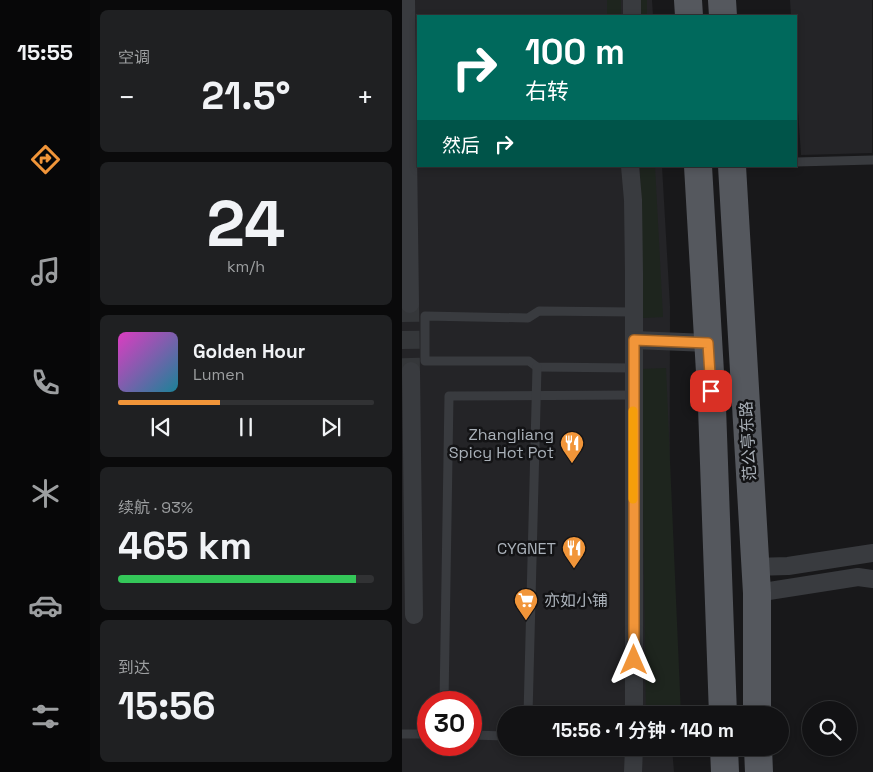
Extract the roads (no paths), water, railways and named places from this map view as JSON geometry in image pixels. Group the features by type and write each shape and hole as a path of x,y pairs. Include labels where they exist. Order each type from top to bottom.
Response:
{"main road":[{"path":"688,0 689,15"},
{"path":"722,0 723,15"},
{"path":"698,167 708,343 723,706"},
{"name":"范公亭东路","path":"732,167 756,580 757,706"},
{"path":"725,756 726,772"},
{"path":"758,756 759,772"}],"street":[{"path":"632,0 632,15"},
{"path":"405,10 413,49 405,172 407,296"},
{"path":"630,167 633,200 634,706"},
{"path":"634,340 708,343"},
{"path":"408,381 407,463 414,615"},
{"path":"756,580 788,566 872,553"},
{"path":"756,580 858,577 872,579"},
{"path":"633,772 634,756"}],"lane":[{"path":"797,162 872,160"},
{"path":"633,312 539,311 528,318 425,316 425,361 529,361 537,367 633,368"},
{"path":"528,706 537,367"},
{"path":"444,691 449,396 633,395"},
{"path":"402,734 417,734"},
{"path":"482,735 497,736"}],"tunnel":[{"path":"410,304 411,371"}],"place":[{"name":"Zhangliang Spicy Hot Pot","path":"572,464"},
{"name":"CYGNET","path":"574,569"},
{"name":"亦如小铺","path":"526,621"}]}
